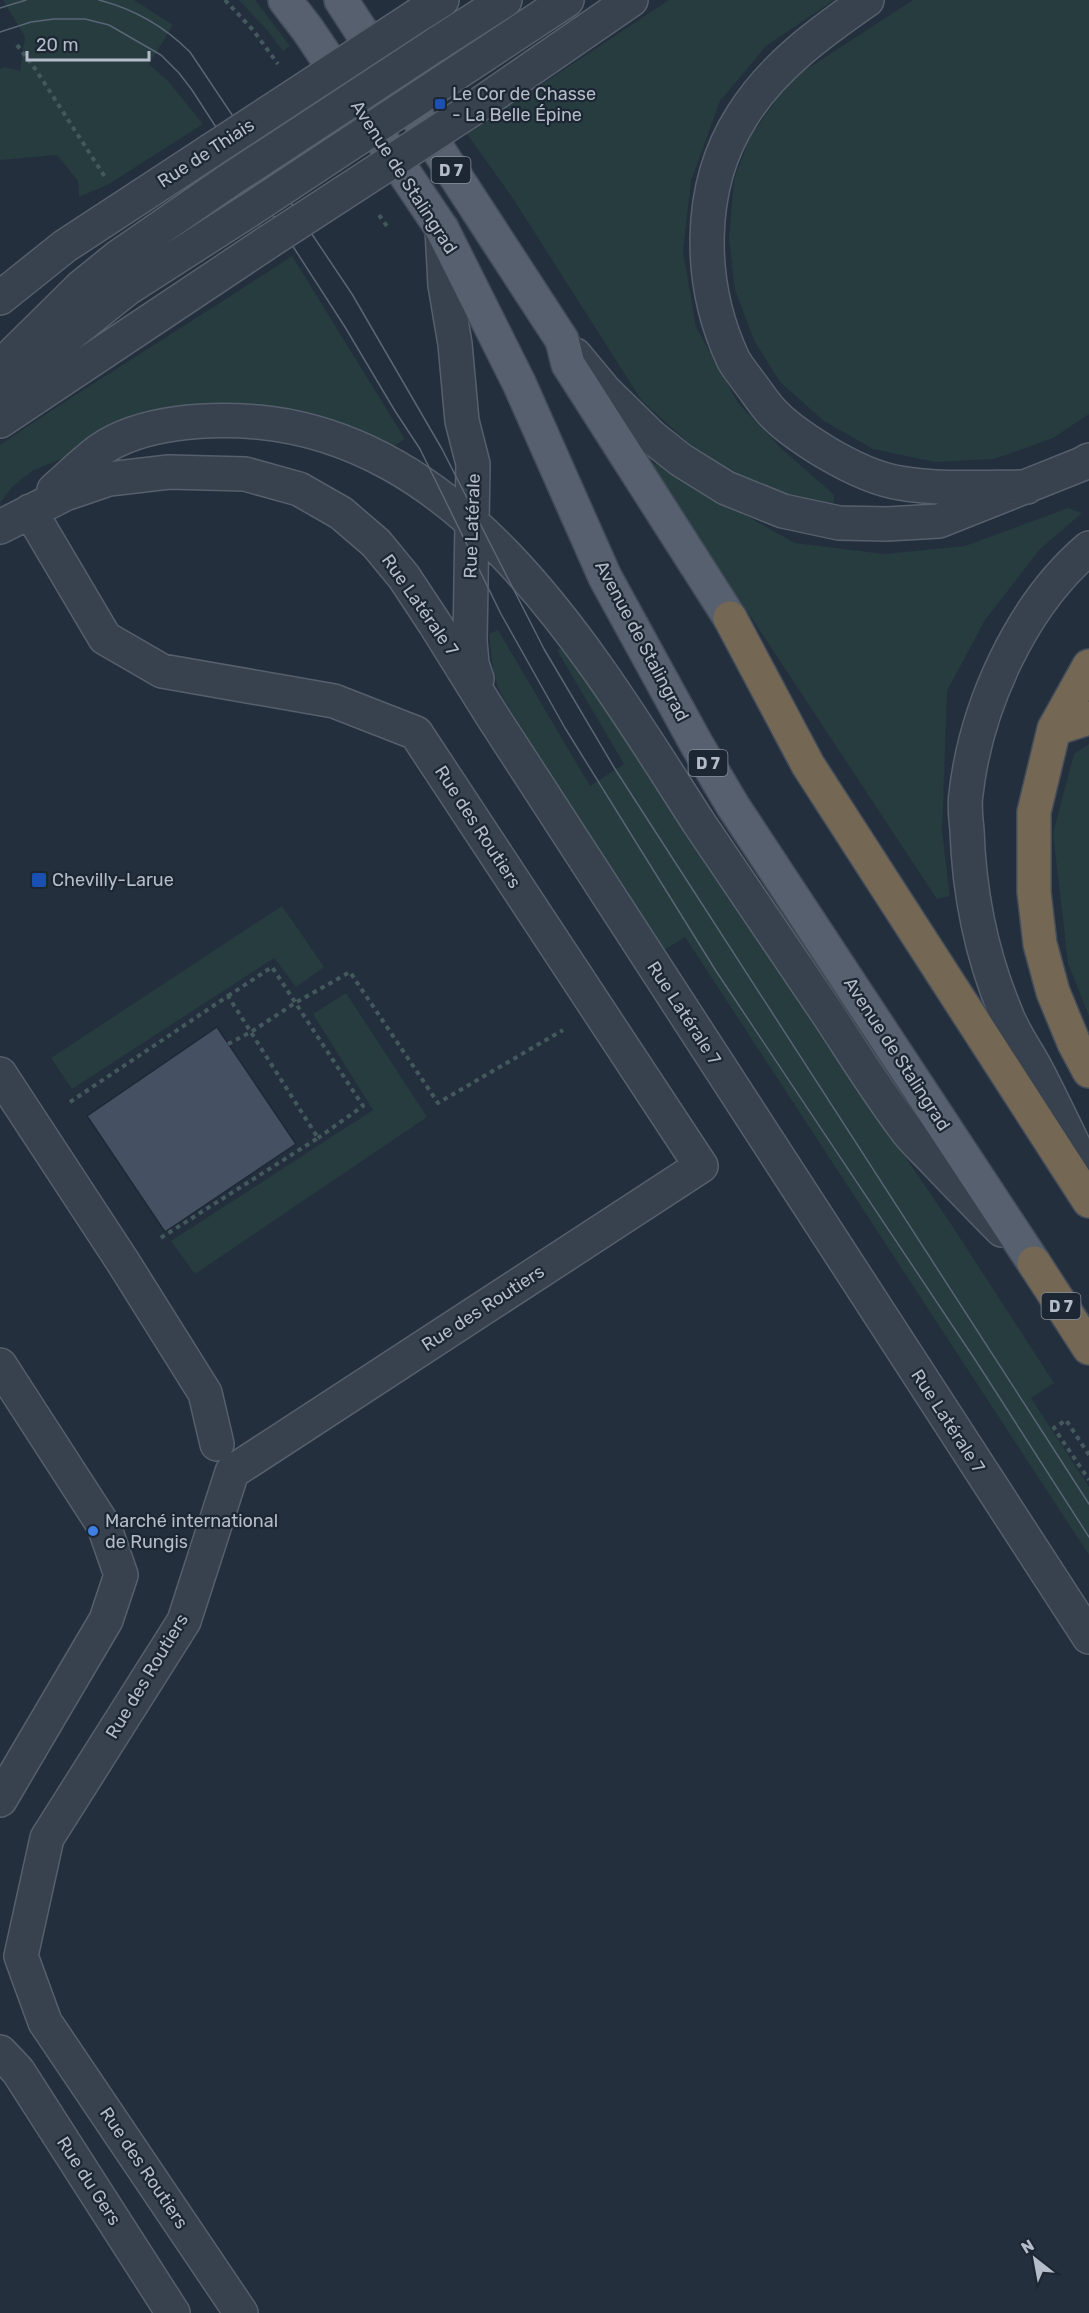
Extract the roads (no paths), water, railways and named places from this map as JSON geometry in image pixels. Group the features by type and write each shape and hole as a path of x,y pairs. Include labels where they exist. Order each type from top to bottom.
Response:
{"highway":[{"name":"D 7","path":"730,618 807,765 1089,1201"},
{"path":"1089,666 1068,700 1054,729 1034,812 1034,892 1040,944 1053,992 1074,1043 1089,1071"},
{"path":"1054,729 1089,718"},
{"name":"D 7","path":"1034,1263 1089,1348"}],"main road":[{"name":"Avenue de Stalingrad","path":"285,0 308,30 442,229 533,414 605,577 733,806 1034,1263"},
{"name":"D 7","path":"341,0 562,340 568,364 730,618"}],"street":[{"path":"0,367 81,287 118,257 228,181 505,0"},
{"path":"0,395 11,388 49,351 128,288 567,0"},
{"path":"0,421 477,106 631,0"},
{"path":"867,0 824,30 777,71 742,116 719,162 709,209 706,261 713,304 734,361 772,412 809,442 848,466 899,483 956,487 1027,487"},
{"name":"Rue de Thiais","path":"0,298 65,246 430,8"},
{"name":"Rue Latérale","path":"442,229 445,285 455,344 462,421 473,464 470,641 472,664 491,714"},
{"path":"562,340 605,391 681,460 726,488 783,512 839,523 887,524 939,521 1027,487 1089,459"},
{"path":"0,527 30,511 102,449 127,437 195,420 271,423 316,432 360,448 398,467 472,524 522,570 560,616 651,747 905,1130 1034,1263"},
{"name":"Rue Latérale 7","path":"30,511 64,494 109,479 169,472 245,474 299,489 341,513 376,543 404,577 1089,1637"},
{"name":"Rue des Routiers","path":"30,511 105,638 162,671 334,700 416,733 701,1166 232,1472 184,1621 47,1838 21,1956 45,2022 241,2313"},
{"path":"1089,548 1036,606 1000,670 977,738 965,796 968,862 973,903 983,946 1005,1012 1089,1177"},
{"path":"0,1074 123,1262 205,1393 217,1443"},
{"path":"0,1365 104,1526 121,1575 106,1620 0,1800"},
{"name":"Rue du Gers","path":"0,2052 18,2071 173,2313"}],"tram line":[{"path":"0,8 26,0"},
{"path":"99,0 124,8 159,26 190,52 352,294 442,449 544,649 615,769 1089,1504"},
{"path":"0,32 31,22 54,19 85,19 109,25 161,55 192,90 345,327 420,449 501,614 565,728 716,971 976,1361 1089,1537"}],"place":[{"name":"Le Cor de Chasse - La Belle Épine","path":"440,104"},
{"name":"Chevilly-Larue","path":"39,880"},
{"name":"Marché international de Rungis","path":"93,1531"}]}
